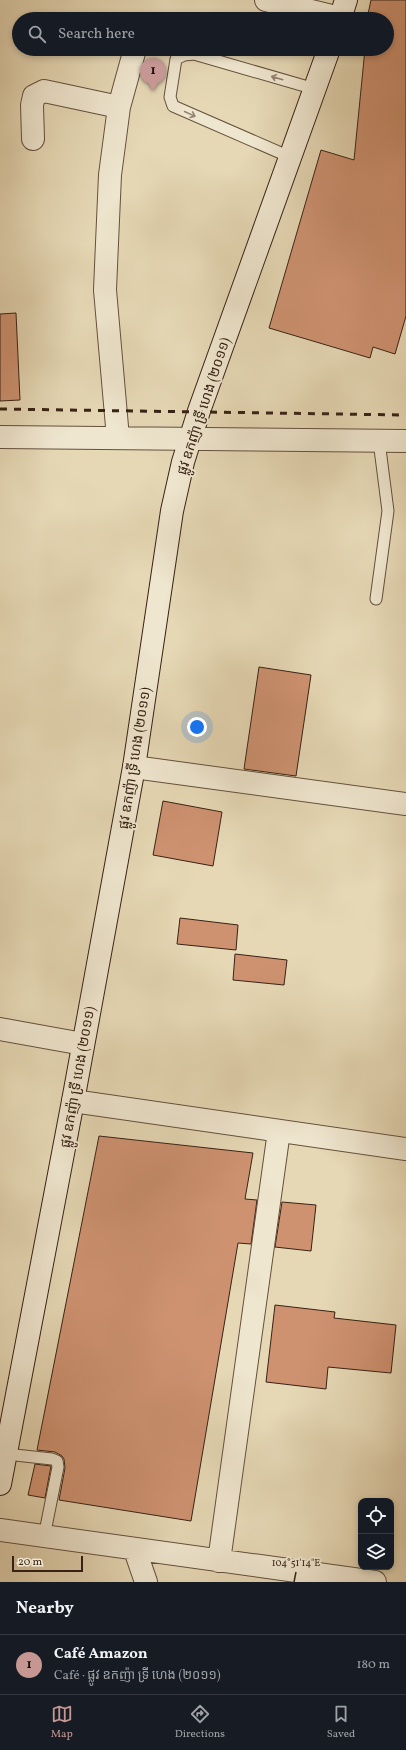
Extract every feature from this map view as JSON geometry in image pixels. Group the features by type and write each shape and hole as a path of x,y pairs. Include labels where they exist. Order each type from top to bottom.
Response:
{"street":[{"path":"266,0 342,12"},
{"path":"118,438 105,290 110,175 119,107 133,56"},
{"name":"ផ្លូវ ឧកញ៉ា ទ្រី ហេង (២០១១)","path":"0,1482 73,1101 134,767 172,511 190,438 326,56"},
{"path":"33,139 32,105 34,96 44,91 119,107"},
{"path":"0,437 406,441"},
{"path":"134,767 406,804"},
{"path":"0,1029 83,1044"},
{"path":"73,1101 406,1149"},
{"path":"220,1561 279,1131"},
{"path":"0,1530 135,1550 375,1582"},
{"path":"135,1550 146,1582"}],"lane":[{"path":"182,56 176,60 170,97 173,106 290,156"},
{"path":"201,56 315,88"},
{"path":"376,599 388,511 379,441"},
{"path":"6,1454 52,1459 57,1461 58,1466 44,1537"}],"building":[{"path":"371,0 406,0 406,316 395,354 373,347 370,358 269,328 321,150 354,160 364,56 394,56 394,12 368,12"},
{"path":"16,313 20,400 0,401 0,314"},
{"path":"259,667 311,675 296,776 244,769"},
{"path":"163,801 222,812 213,866 153,855"},
{"path":"180,918 238,925 236,950 177,944"},
{"path":"235,954 287,960 284,985 233,980"},
{"path":"99,1136 253,1153 245,1199 257,1200 251,1244 238,1243 191,1521 59,1500 65,1468 64,1459 55,1452 37,1450"},
{"path":"282,1202 316,1205 311,1251 275,1247"},
{"path":"275,1305 335,1312 334,1318 396,1325 391,1373 328,1367 326,1389 266,1382"},
{"path":"35,1464 51,1466 45,1498 28,1495"}],"railway":[{"path":"0,409 406,415"}],"place":[{"name":"Café Amazon","path":"153,91"}]}
